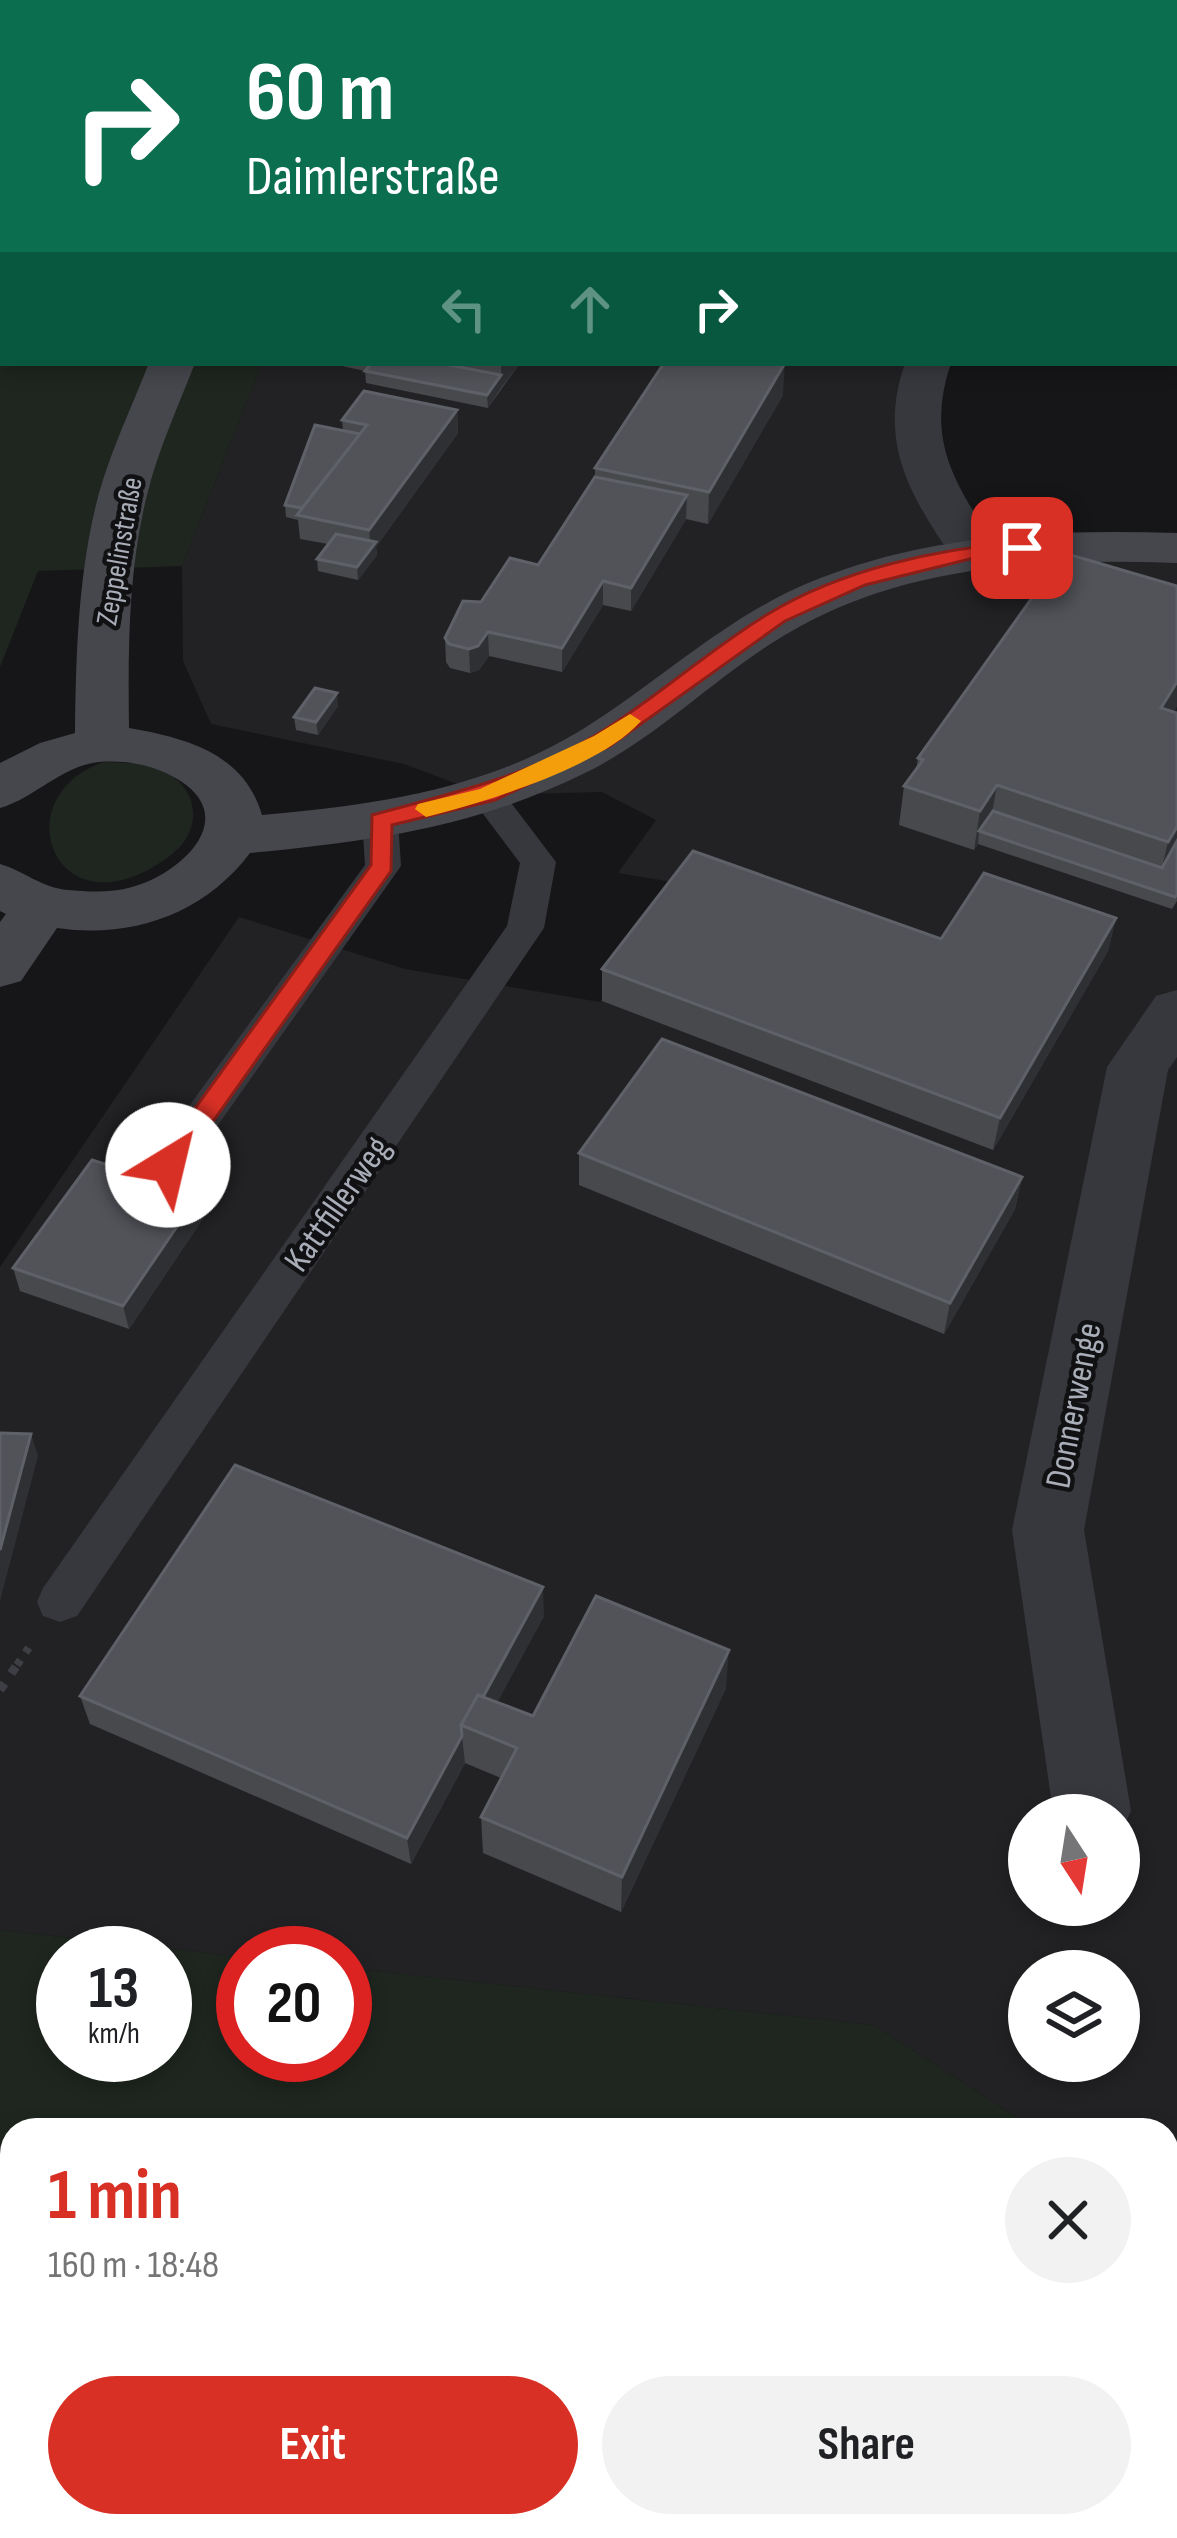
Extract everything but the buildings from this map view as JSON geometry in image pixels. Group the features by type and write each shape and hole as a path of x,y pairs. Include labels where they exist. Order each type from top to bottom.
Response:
{"main road":[{"name":"Zeppelinstraße","path":"102,745 102,654 116,536 124,493 171,366"},
{"path":"231,836 380,820 487,795 602,741 777,617 858,580 974,552 1070,544 1177,548"},
{"path":"0,790 26,769 62,753 102,745 175,752 205,766 233,810 231,836 217,860 191,883 158,899 120,909 80,911 21,894 0,966"}],"street":[{"path":"927,366 913,396 916,451 974,552"},
{"name":"Donnerwenge","path":"1089,1794 1048,1530 1138,1067 1177,1011"}],"lane":[{"name":"Kattfillerweg","path":"60,1602 525,928 538,862 487,795"},
{"path":"168,1165 383,866 380,820"}],"shaded area":[{"path":"0,366 261,366 182,566 38,571 0,667"},
{"path":"261,366 927,366 913,396 974,552 1177,548 1177,2118 1017,2118 874,2025 372,1971 372,1926 216,1926 216,1954 192,1951 192,1926 36,1926 36,1934 0,1930 0,1267 239,917 405,969 600,1002 690,885 618,873 656,820 602,792 487,795 404,764 211,724 183,661 182,566"},
{"path":"104,762 146,765 172,776 189,796 193,821 171,855 131,877 98,882 72,873 56,854 49,830 55,804 72,780"},
{"path":"0,1930 36,1934 36,2082 192,2082 192,1951 216,1954 216,2082 372,2082 372,1971 874,2025 1017,2118 0,2118"}],"slow traffic":[{"path":"426,809 487,795 602,741 630,721"}],"route":[{"path":"168,1165 383,866 380,820 487,795 602,741 777,617 858,580 974,552 1022,548"}]}
